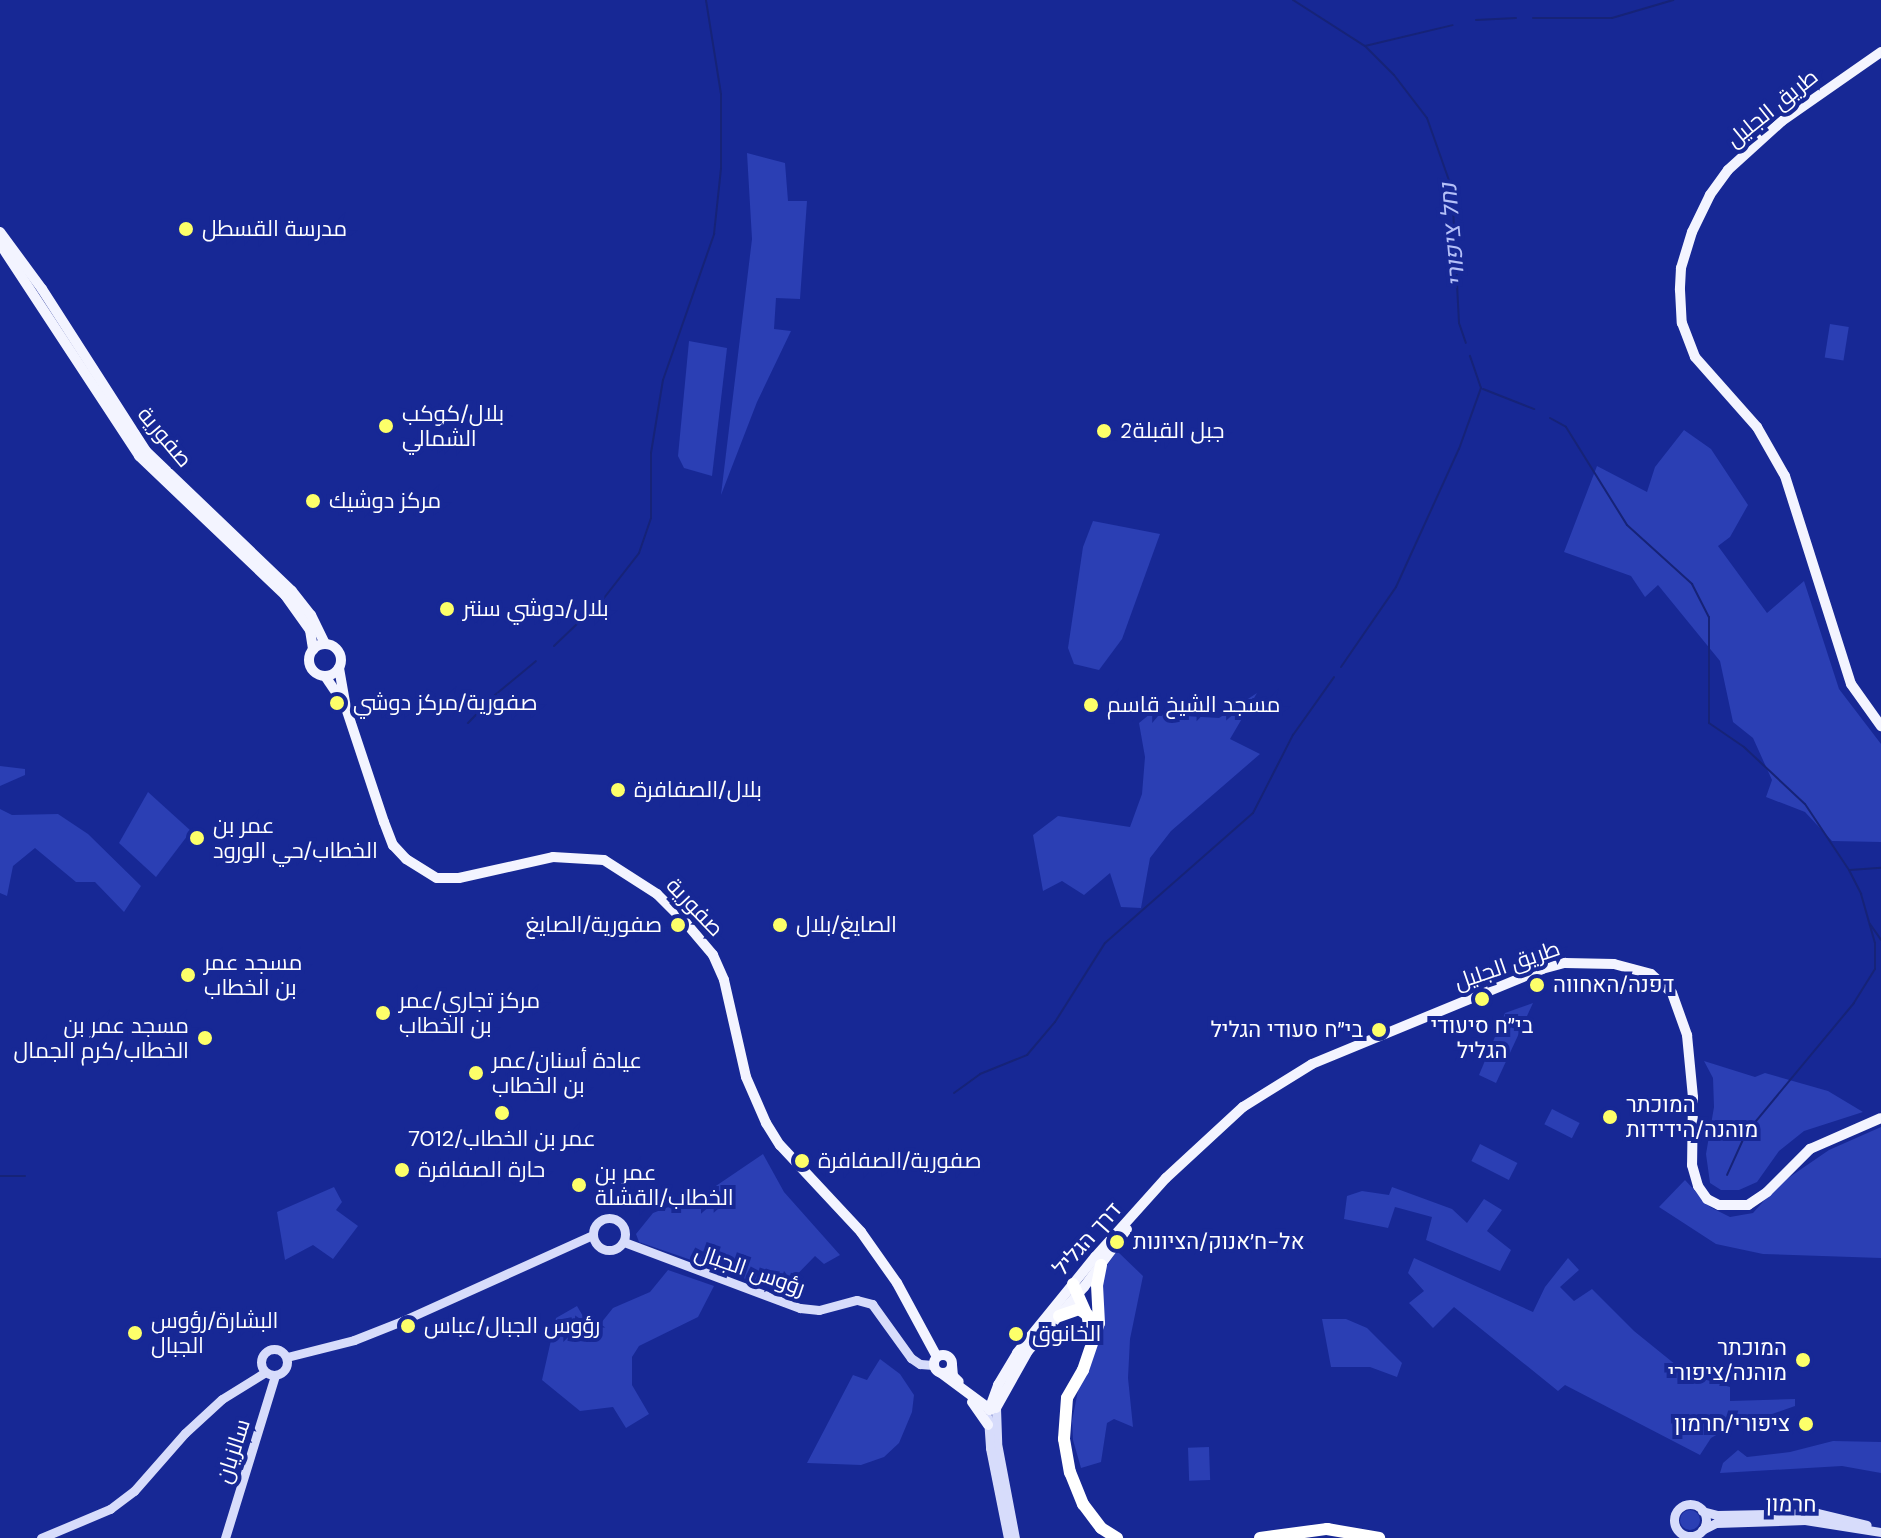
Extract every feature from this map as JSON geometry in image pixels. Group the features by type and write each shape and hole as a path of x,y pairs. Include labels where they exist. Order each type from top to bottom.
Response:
{"highway":[{"path":"1101,1265 1083,1370 1067,1398 1063,1418 1070,1472 1083,1504 1101,1528 1117,1538"},
{"path":"1078,1289 1094,1320"},
{"path":"1059,1316 1079,1309 1094,1320"},
{"path":"1260,1538 1327,1529 1379,1538"}],"main road":[{"name":"طريق الجليل","path":"1881,52 1782,121 1728,170 1692,232 1685,250 1680,290 1682,323 1695,357 1757,427 1785,476 1851,684 1881,726"},
{"name":"صفورية","path":"0,232 42,289 146,451 292,591 311,615 325,644"},
{"name":"صفورية","path":"0,244 139,456 285,595 310,630 313,650"},
{"path":"325,644 339,652 339,668 325,676 312,668 309,659 313,650 325,644"},
{"name":"صفورية","path":"339,668 346,708 393,845 420,868 437,878 459,878 553,857 604,860 657,894 686,923 713,955 724,980 746,1077 766,1123 780,1145 861,1232 897,1283 937,1365 967,1393 991,1407"},
{"name":"صفورية","path":"325,676 346,708"},
{"name":"طريق الجليل","path":"1139,1210 1166,1178 1214,1133 1271,1088 1351,1047 1565,963 1614,964 1642,970 1659,979 1672,993 1687,1035 1693,1097 1692,1165 1698,1186 1707,1199 1719,1205 1748,1205 1767,1192 1810,1149 1881,1118"},
{"name":"דרך הגליל","path":"991,1407 995,1390 1017,1353 1101,1265 1139,1210"},
{"name":"דרך הגליל","path":"991,1407 1028,1351 1059,1316 1139,1210"},
{"path":"937,1365 946,1356 952,1365"},
{"path":"937,1365 952,1365"},
{"name":"صفورية","path":"952,1365 953,1376 967,1393"},
{"path":"967,1393 981,1396 995,1390"},
{"path":"967,1393 988,1425"}],"street":[{"path":"287,1357 354,1340 402,1321 590,1236 594,1224 611,1219 627,1233 624,1242 607,1248 590,1236"},
{"name":"رؤوس الجبال","path":"624,1242 800,1308 819,1310 857,1300 872,1304 911,1358 920,1364 937,1365"},
{"path":"270,1374 262,1360 268,1352 278,1347 287,1357"},
{"path":"41,1538 110,1509 222,1399 285,1365 287,1357"},
{"name":"سالزيان","path":"225,1538 270,1374"},
{"path":"991,1407 988,1425 1008,1538"},
{"path":"991,1407 1015,1538"},
{"path":"1692,1504 1702,1511 1705,1520 1697,1534 1677,1533 1674,1516 1680,1508 1692,1504"},
{"name":"חרמון","path":"1702,1511 1717,1515 1817,1513 1881,1531"},
{"name":"חרמון","path":"1697,1534 1716,1523 1805,1520 1881,1531"}],"shaded area":[{"path":"747,153 785,163 788,201 807,201 800,299 776,298 774,329 791,331 757,402 721,495 752,239"},
{"path":"1830,324 1849,327 1843,361 1825,358"},
{"path":"689,341 727,348 712,476 684,468 678,456"},
{"path":"1684,430 1711,449 1748,505 1730,537 1718,546 1767,613 1804,581 1839,689 1881,744 1881,842 1832,841 1805,812 1766,797 1772,780 1753,738 1733,722 1720,661 1658,585 1645,597 1631,576 1564,552 1597,466 1647,492 1655,467"},
{"path":"1093,521 1160,534 1122,639 1099,670 1074,664 1068,648 1083,547"},
{"path":"1257,693 1230,739 1260,754 1171,831 1150,858 1141,908 1121,907 1110,873 1084,895 1062,881 1043,891 1033,835 1058,816 1130,827 1142,794 1145,757 1139,723 1150,714 1219,718"},
{"path":"0,766 25,769 25,775 0,786"},
{"path":"148,792 191,831 156,877 119,843"},
{"path":"0,809 12,815 58,814 88,834 141,886 124,912 95,882 76,882 35,848 13,866 7,896 0,893"},
{"path":"1533,1003 1496,1083 1479,1075 1505,1013"},
{"path":"1704,1061 1755,1077 1765,1073 1828,1091 1863,1112 1804,1131 1779,1151 1757,1182 1739,1190 1721,1190 1710,1183 1706,1154 1714,1107 1713,1078"},
{"path":"1552,1109 1580,1123 1572,1138 1544,1124"},
{"path":"1881,1127 1881,1258 1763,1254 1716,1244 1659,1207 1685,1180 1710,1207 1730,1217 1753,1213 1778,1185 1829,1150"},
{"path":"1480,1144 1517,1163 1509,1180 1471,1161"},
{"path":"763,1154 784,1192 840,1255 824,1264 815,1256 781,1291 639,1242 636,1234 653,1213 707,1192"},
{"path":"334,1187 342,1202 336,1210 358,1226 333,1259 313,1245 285,1260 277,1212"},
{"path":"1392,1187 1452,1209 1467,1223 1484,1199 1502,1210 1487,1231 1511,1250 1500,1271 1426,1240 1432,1217 1395,1207 1388,1228 1344,1219 1347,1196 1362,1191 1389,1195"},
{"path":"1117,1251 1143,1276 1130,1339 1128,1378 1133,1427 1114,1419 1107,1423 1101,1462 1081,1468 1073,1440 1072,1421 1101,1274"},
{"path":"1414,1258 1533,1312 1545,1287 1568,1258 1579,1270 1560,1287 1574,1301 1592,1289 1634,1331 1676,1365 1697,1377 1730,1387 1730,1401 1795,1399 1795,1406 1723,1431 1711,1438 1700,1455 1565,1385 1558,1391 1454,1307 1433,1328 1409,1303 1424,1291 1408,1273"},
{"path":"668,1270 714,1286 698,1317 639,1346 632,1357 632,1385 649,1414 626,1428 613,1407 580,1411 542,1380 556,1318 577,1306 587,1323 601,1323 613,1308 650,1292"},
{"path":"1322,1319 1346,1319 1367,1328 1402,1363 1397,1377 1370,1367 1331,1367"},
{"path":"880,1359 900,1374 914,1395 912,1412 899,1443 884,1457 861,1465 807,1463 853,1375 867,1380"},
{"path":"1833,1441 1881,1442 1881,1473 1842,1466 1720,1473 1723,1463 1738,1450 1747,1457 1790,1452"},
{"path":"1209,1447 1210,1480 1189,1481 1188,1448"},
{"path":"1690,1510 1697,1513 1700,1520 1697,1527 1690,1530 1683,1527 1680,1520 1683,1513"}],"waterway":[{"path":"554,646 604,598 639,553 651,518 651,453 663,380 714,234 721,168 721,94 706,0"},
{"name":"נחל ציפורי","path":"1293,0 1365,46 1394,75 1427,118 1452,189 1459,323 1466,343"},
{"path":"1533,18 1612,18 1673,0"},
{"path":"1476,20 1516,18"},
{"path":"1365,46 1453,25"},
{"path":"1341,667 1396,587 1459,449 1481,388 1470,356"},
{"path":"1483,389 1534,409"},
{"path":"1550,418 1566,427 1627,525 1692,584 1709,617 1709,723 1744,747 1805,804 1849,870 1861,894 1875,943 1875,969 1854,1003 1746,1133 1727,1175"},
{"path":"468,723 495,695 536,661"},
{"path":"954,1093 980,1074 1027,1055 1055,1022 1105,943 1253,813 1293,735 1334,677"},
{"path":"1850,870 1881,868"},
{"path":"1870,924 1881,940"},
{"path":"0,1176 25,1176"}],"place":[{"name":"مدرسة القسطل","path":"186,229"},
{"name":"بلال/كوكب الشمالي","path":"386,426"},
{"name":"جبل القبلة2","path":"1104,431"},
{"name":"مركز دوشيك","path":"313,501"},
{"name":"بلال/دوشي سنتر","path":"447,609"},
{"name":"صفورية/مركز دوشي","path":"337,703"},
{"name":"مسجد الشيخ قاسم","path":"1091,705"},
{"name":"بلال/الصفافرة","path":"618,790"},
{"name":"عمر بن الخطاب/حي الورود","path":"197,838"},
{"name":"صفورية/الصايغ","path":"678,925"},
{"name":"الصايغ/بلال","path":"780,925"},
{"name":"مسجد عمر بن الخطاب","path":"188,975"},
{"name":"דפנה/האחווה","path":"1537,985"},
{"name":"בי״ח סיעודי הגליל","path":"1482,999"},
{"name":"مركز تجاري/عمر بن الخطاب","path":"383,1013"},
{"name":"בי״ח סעודי הגליל","path":"1379,1030"},
{"name":"مسجد عمر بن الخطاب/كرم الجمال","path":"205,1038"},
{"name":"عيادة أسنان/عمر بن الخطاب","path":"476,1073"},
{"name":"7012/عمر بن الخطاب","path":"502,1113"},
{"name":"המוכתר מוהנה/הידידות","path":"1610,1117"},
{"name":"صفورية/الصفافرة","path":"802,1161"},
{"name":"حارة الصفافرة","path":"402,1170"},
{"name":"عمر بن الخطاب/القشلة","path":"579,1185"},
{"name":"אל-ח׳אנוק/הציונות","path":"1117,1242"},
{"name":"رؤوس الجبال/عباس","path":"408,1326"},
{"name":"البشارة/رؤوس الجبال","path":"135,1333"},
{"name":"الخانوق","path":"1016,1334"},
{"name":"המוכתר מוהנה/ציפורי","path":"1803,1360"},
{"name":"ציפורי/חרמון","path":"1806,1424"}]}
